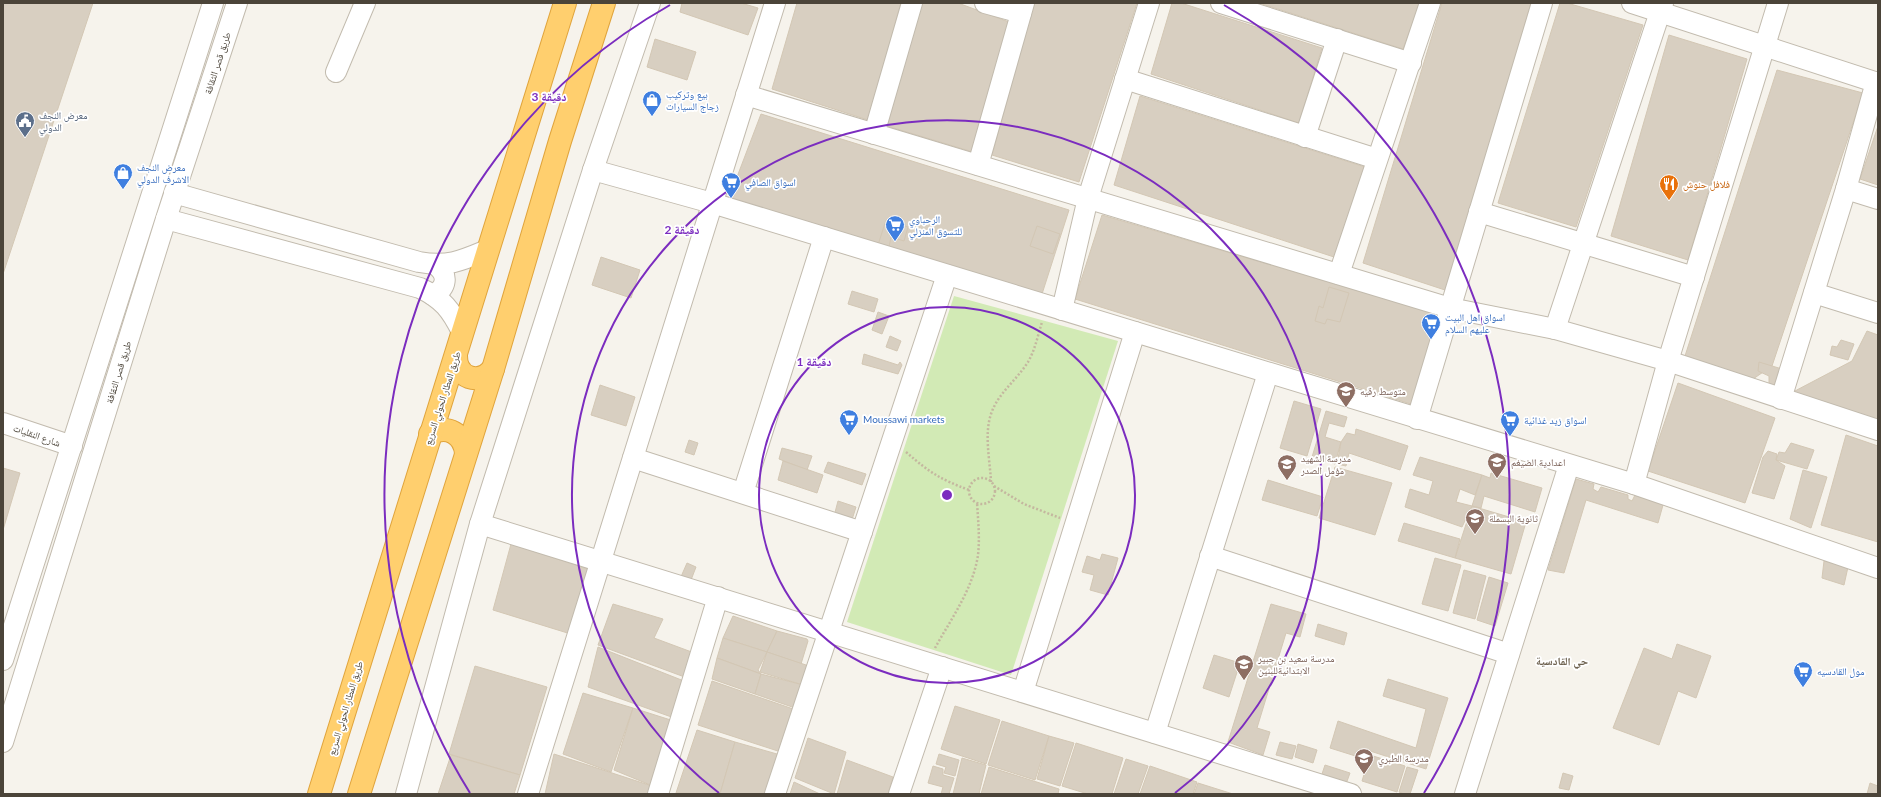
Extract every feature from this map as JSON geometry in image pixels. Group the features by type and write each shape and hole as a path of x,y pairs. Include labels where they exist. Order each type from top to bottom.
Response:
{"highway":[{"name":"طريق المطار الحولي السريع","path":"319,794 565,3"},
{"path":"359,794 493,369 560,140 604,3"},
{"path":"456,356 458,368 466,377 478,379 489,374 493,369"},
{"path":"430,434 442,429 454,432 463,441 466,453"}],"street":[{"path":"3,660 213,3"},
{"name":"طريق قصر الثقافة","path":"3,742 174,193 237,3"},
{"path":"336,72 365,3"},
{"path":"406,794 480,524 593,170 650,3"},
{"path":"528,794 775,3"},
{"path":"874,134 912,3"},
{"path":"978,165 1023,8 984,3"},
{"path":"1055,307 1149,3"},
{"path":"1221,3 1410,63"},
{"path":"1339,274 1430,3"},
{"path":"1417,419 1542,3"},
{"path":"1632,3 1661,8 1764,46 1877,83 1781,399"},
{"path":"1634,484 1668,361 1778,3"},
{"path":"1555,329 1661,8"},
{"path":"1305,137 1337,40"},
{"path":"1125,79 1377,159"},
{"path":"746,95 1450,308 1555,329 1668,361 1878,430"},
{"path":"593,170 712,203 1634,484 1878,568"},
{"path":"1846,189 1878,199"},
{"path":"174,193 419,262 436,265 461,261 487,250"},
{"path":"1479,212 1694,277"},
{"path":"166,219 411,285 433,295 447,307 462,332"},
{"path":"742,494 824,237"},
{"path":"433,295 440,291 444,285 446,277 443,270 436,265"},
{"path":"775,794 947,275"},
{"path":"1814,293 1878,313"},
{"path":"1023,692 1135,332"},
{"path":"1155,733 1268,373"},
{"name":"شارع النقليات","path":"3,423 72,446"},
{"path":"633,458 862,532"},
{"path":"1465,794 1569,465"},
{"path":"480,524 1155,733 1297,786 1351,794"},
{"path":"1210,556 1509,654"},
{"path":"662,793 718,597"},
{"path":"899,794 934,665"}],"path":[{"path":"991,482 988,430 990,415 996,401 1027,364 1055,307"},
{"path":"902,449 937,478 969,490"},
{"path":"994,486 994,496 986,503 977,502 970,496 970,485 977,479 987,479 994,486 1030,506 1076,524"},
{"path":"934,665 974,571 979,542 977,502"}],"green space":[{"path":"954,296 1118,341 1011,675 847,622"}],"building":[{"name":"معرض النجف الدولي","path":"3,3 93,3 3,274"},
{"path":"682,3 741,3 758,8 748,35 680,12"},
{"path":"797,3 901,3 868,120 772,89"},
{"path":"921,3 958,3 1009,22 973,152 887,126"},
{"path":"1034,3 1137,3 1079,182 992,155"},
{"path":"1172,3 1181,3 1322,48 1299,123 1151,74"},
{"path":"1259,3 1420,3 1403,49"},
{"path":"1442,3 1531,3 1448,291 1363,263"},
{"path":"1560,3 1567,3 1643,25 1576,227 1498,203"},
{"path":"1669,35 1747,59 1688,260 1611,236"},
{"path":"655,39 696,52 687,80 647,67"},
{"path":"1777,70 1863,93 1772,366 1753,379 1685,356"},
{"path":"1140,96 1365,167 1334,257 1114,185"},
{"path":"761,114 1069,210 1042,294 729,198"},
{"path":"1878,126 1878,185 1860,179"},
{"path":"1102,215 1440,315 1411,404 1075,299"},
{"path":"886,220 908,227 904,241 891,237 889,247 878,245"},
{"path":"1037,226 1060,234 1053,254 1030,246"},
{"path":"601,257 640,270 631,298 592,285"},
{"path":"1329,287 1349,293 1340,322 1327,319 1325,324 1315,321 1319,306 1323,308"},
{"path":"852,291 878,299 874,312 848,304"},
{"path":"878,312 889,316 882,334 872,330"},
{"path":"1867,331 1878,335 1878,420 1793,392 1852,361"},
{"path":"890,336 901,341 897,351 886,347"},
{"path":"1841,340 1854,344 1848,360 1830,355 1832,346 1837,347"},
{"path":"864,354 898,365 900,362 902,365 898,374 862,364"},
{"path":"1759,362 1782,369 1777,387 1769,384 1769,376 1758,371"},
{"path":"1678,383 1775,418 1745,503 1648,471"},
{"path":"600,385 635,397 626,426 591,415"},
{"path":"1294,401 1321,409 1307,456 1280,448"},
{"path":"1326,411 1347,417 1344,427 1329,423 1325,437 1341,442 1335,464 1312,457"},
{"path":"1356,429 1408,446 1400,470 1349,453 1346,466 1337,464 1341,442 1347,433 1355,435"},
{"path":"1846,435 1878,446 1878,542 1821,525"},
{"path":"689,440 698,443 694,455 685,452"},
{"path":"1791,443 1814,450 1807,469 1776,460 1779,452 1785,453"},
{"path":"782,448 812,456 807,470 779,459"},
{"path":"1768,451 1777,454 1776,460 1785,466 1774,499 1752,493 1763,457"},
{"path":"1420,457 1482,475 1475,495 1460,489 1456,502 1472,506 1462,527 1405,507 1410,489 1429,495 1433,481 1413,475"},
{"path":"783,461 823,475 817,493 778,480"},
{"path":"828,462 866,474 862,485 824,472"},
{"path":"1335,467 1392,483 1375,535 1319,518"},
{"path":"3,468 20,473 3,530"},
{"path":"1803,470 1827,477 1811,528 1790,519"},
{"path":"1491,473 1542,488 1535,512 1484,496 1481,508 1472,506 1482,475 1490,478"},
{"path":"1576,479 1594,484 1593,489 1598,492 1601,487 1628,495 1628,499 1632,501 1635,495 1663,505 1658,523 1586,500 1564,573 1548,570"},
{"path":"1268,480 1323,497 1317,516 1262,500"},
{"path":"838,501 856,507 850,526 833,520"},
{"path":"1472,506 1526,522 1511,574 1455,558"},
{"path":"1404,523 1460,539 1455,558 1398,541"},
{"path":"511,544 594,571 574,635 493,610"},
{"path":"1102,554 1118,558 1108,595 1090,590 1094,575 1082,572 1087,556 1100,560"},
{"path":"1435,558 1461,565 1448,611 1422,604"},
{"path":"1824,561 1848,567 1844,585 1822,578"},
{"path":"687,563 696,567 691,580 680,579"},
{"path":"1464,570 1486,576 1475,619 1453,613"},
{"path":"1489,577 1508,583 1495,626 1477,620"},
{"path":"613,604 663,619 654,638 697,654 690,679 598,645"},
{"path":"1271,604 1306,614 1300,637 1286,633 1257,728 1270,732 1263,755 1228,742"},
{"path":"733,616 777,631 767,652 723,638"},
{"path":"1318,624 1347,633 1344,645 1315,636"},
{"path":"777,631 807,639 808,641 801,664 767,652"},
{"path":"723,638 767,652 758,670 761,674 717,658"},
{"path":"1677,644 1711,656 1696,698 1678,691 1659,745 1613,728 1644,648 1672,659"},
{"path":"598,647 689,683 677,719 588,687"},
{"path":"767,652 809,666 803,685 760,672"},
{"path":"1214,655 1240,663 1229,697 1203,688"},
{"path":"717,658 761,674 755,694 712,679"},
{"path":"475,666 547,687 520,775 449,754"},
{"path":"761,674 803,685 795,708 755,694"},
{"path":"1388,679 1448,698 1426,769 1367,750 1365,759 1330,748 1338,721 1416,748 1426,709 1383,696"},
{"path":"712,681 799,711 787,754 698,725"},
{"path":"583,693 633,708 611,772 563,754"},
{"path":"955,706 1000,720 986,764 941,749"},
{"path":"633,708 677,722 655,787 614,770"},
{"path":"1002,721 1049,736 1035,780 988,765"},
{"path":"697,730 735,742 720,794 676,793"},
{"path":"1049,736 1074,743 1060,786 1037,779"},
{"path":"808,738 846,752 834,794 795,778"},
{"path":"735,742 784,756 771,794 720,794"},
{"path":"1280,742 1296,746 1292,759 1276,755"},
{"path":"1076,743 1123,758 1112,794 1088,794 1062,786"},
{"path":"1298,744 1317,750 1313,763 1295,757"},
{"path":"554,754 655,787 656,794 545,794"},
{"path":"939,754 959,760 955,776 944,773 946,767 936,764"},
{"path":"451,755 520,775 514,794 438,794"},
{"path":"1370,755 1405,766 1397,792 1362,781"},
{"path":"962,758 986,765 979,794 953,794"},
{"path":"1126,759 1148,766 1138,794 1114,794"},
{"path":"847,760 893,777 888,794 837,794"},
{"path":"1325,765 1350,773 1346,784 1321,777"},
{"path":"933,766 943,769 943,775 954,778 949,794 941,794 943,787 928,783"},
{"path":"1150,766 1197,782 1193,794 1140,794"},
{"path":"989,767 1059,789 1058,794 981,794"},
{"path":"1407,767 1418,770 1410,794 1404,794 1399,792"},
{"path":"1563,773 1573,776 1569,790 1559,788"},
{"path":"794,782 820,794 790,794"},
{"path":"1198,783 1233,794 1194,794"},
{"path":"1870,783 1878,786 1878,794 1867,794"}],"place":[{"name":"بيع وتركيب زجاج السيارات","path":"652,117"},
{"name":"معرض النجف الدولي","path":"25,138"},
{"name":"معرض النجف الاشرف الدولي","path":"123,190"},
{"name":"اسواق الصافي","path":"731,199"},
{"name":"فلافل حنوش","path":"1669,201"},
{"name":"الرحباوي للتسوق المنزلي","path":"895,242"},
{"name":"اسواق اهل البيت عليهم السلام","path":"1431,340"},
{"name":"متوسط رقيه","path":"1346,408"},
{"name":"Moussawi markets","path":"849,436"},
{"name":"اسواق زيد غذائية","path":"1510,437"},
{"name":"اعدادية الضيغم","path":"1497,479"},
{"name":"مدرسة الشهيد مؤمل الصدر","path":"1287,481"},
{"name":"ثانوية البسملة","path":"1475,535"},
{"name":"مدرسة سعيد بن جبير الابتدائيةللبنين","path":"1244,681"},
{"name":"مول القادسيه","path":"1803,688"},
{"name":"مدرسة الطبري","path":"1364,775"}],"district":[{"name":"حي القادسية","path":"1562,660"}]}
